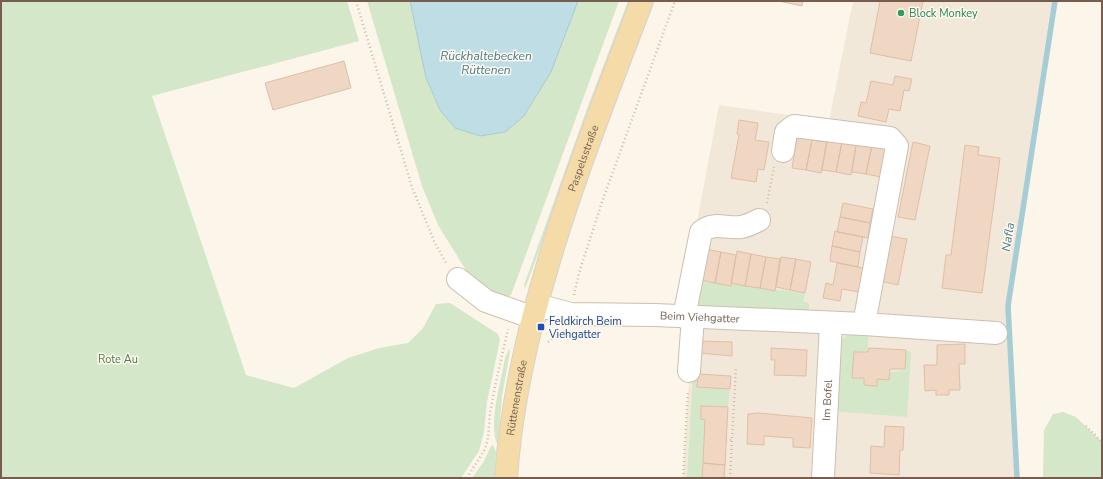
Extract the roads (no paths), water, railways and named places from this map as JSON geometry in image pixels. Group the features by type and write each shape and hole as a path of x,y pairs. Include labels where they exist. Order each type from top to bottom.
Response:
{"main road":[{"name":"Paspelsstraße","path":"535,311 544,275 574,186 642,1"},
{"name":"Rüttenenstraße","path":"506,478 510,434 519,376 535,311"}],"street":[{"path":"783,151 786,132 794,126 890,138 897,146 864,324"},
{"path":"689,371 688,317 701,232 707,227 714,225 740,227 759,220"},
{"name":"Beim Viehgatter","path":"458,279 486,301 535,311 571,314 864,324 996,333"},
{"name":"Im Bofel","path":"823,478 831,323"}],"water":[{"name":"Rückhaltebecken Rüttenen","path":"410,1 578,1 551,72 524,116 505,132 480,136 455,128 440,110 426,78"}],"waterway":[{"name":"Nafla","path":"1017,478 1008,306 1055,1"}],"place":[{"name":"Block Monkey","path":"901,13"},
{"name":"Feldkirch Beim Viehgatter","path":"541,327"}],"park label":[{"name":"Rote Au","path":"118,359"}]}
